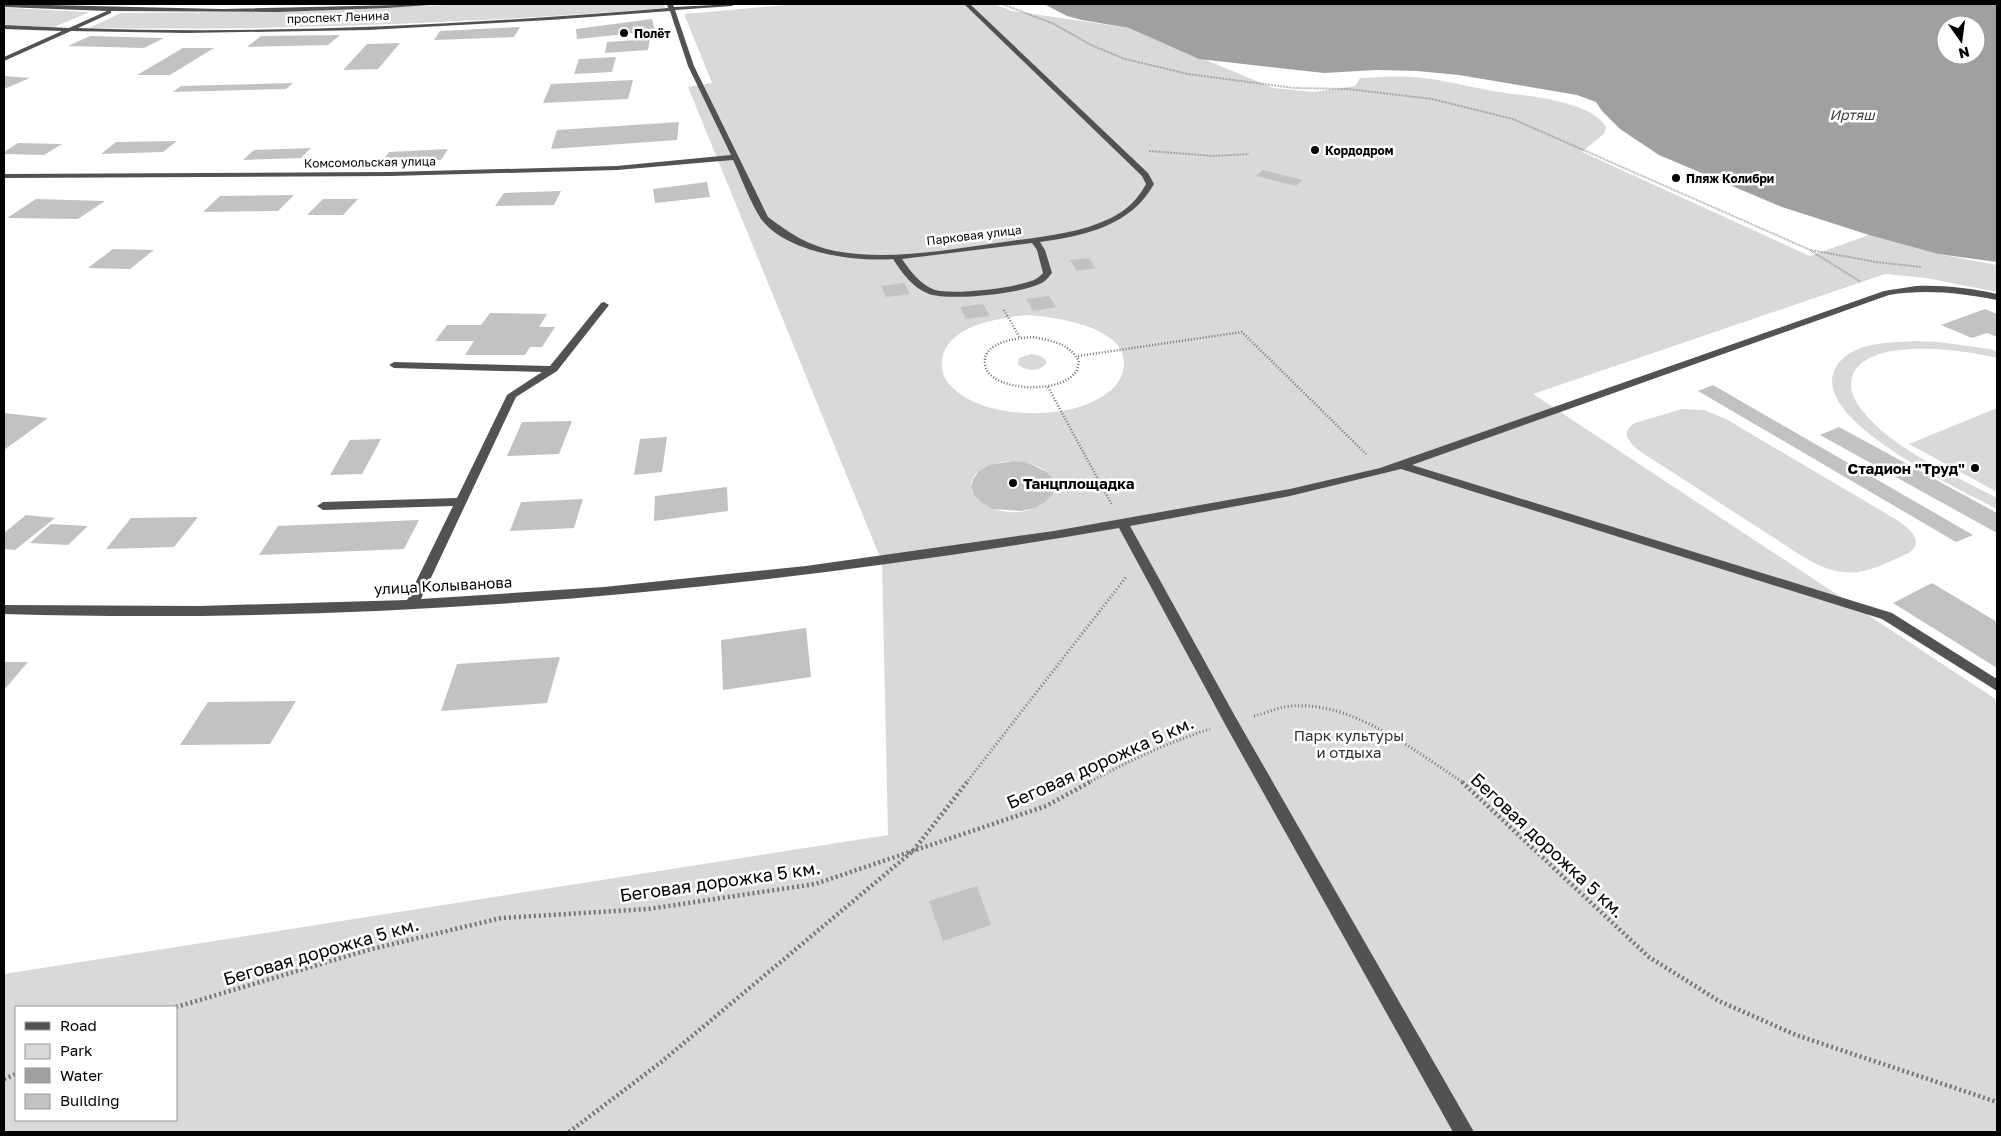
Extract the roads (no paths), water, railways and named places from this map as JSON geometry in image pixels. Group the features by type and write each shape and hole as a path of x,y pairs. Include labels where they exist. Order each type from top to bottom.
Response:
{"street":[{"path":"4,5 8,4"},
{"path":"4,59 126,4"},
{"name":"проспект Ленина","path":"4,5 112,11 241,11 441,4"},
{"name":"проспект Ленина","path":"4,27 170,32 372,28 493,22 671,6 732,4"},
{"name":"Парковая улица","path":"671,6 691,66 765,218 776,230 794,241 839,253 897,258 1066,236 1092,229 1115,219 1137,204 1150,184 1145,175 967,4"},
{"name":"Комсомольская улица","path":"4,176 390,174 617,168 736,158"},
{"path":"897,258 903,267 924,288 936,293 951,294 992,290 1034,284 1048,273 1041,250 1035,240"},
{"name":"улица Колыванова","path":"4,610 200,611 412,604 642,588 882,562 1123,525 1326,485 1383,471 1886,293 1911,288 1939,287 1997,296"},
{"path":"412,604 512,395 553,369 604,305"},
{"path":"394,365 553,369"},
{"path":"1401,465 1887,616 1997,686"},
{"path":"324,506 461,502"},
{"path":"1123,525 1230,722 1464,1132"}],"water":[{"name":"Иртяш","path":"1044,4 1997,4 1997,262 1938,254 1869,235 1782,207 1659,155 1620,129 1596,102 1577,95 1459,75 1417,71 1376,70 1324,73 1199,59 1129,28 1067,16"}],"place":[{"name":"Полёт","path":"624,33"},
{"name":"Кордодром","path":"1315,150"},
{"name":"Пляж Колибри","path":"1676,178"},
{"name":"Стадион \"Труд\"","path":"1975,468"},
{"name":"Танцплощадка","path":"1013,483"}],"park label":[{"name":"Парк культуры и отдыха","path":"1349,744"}]}
